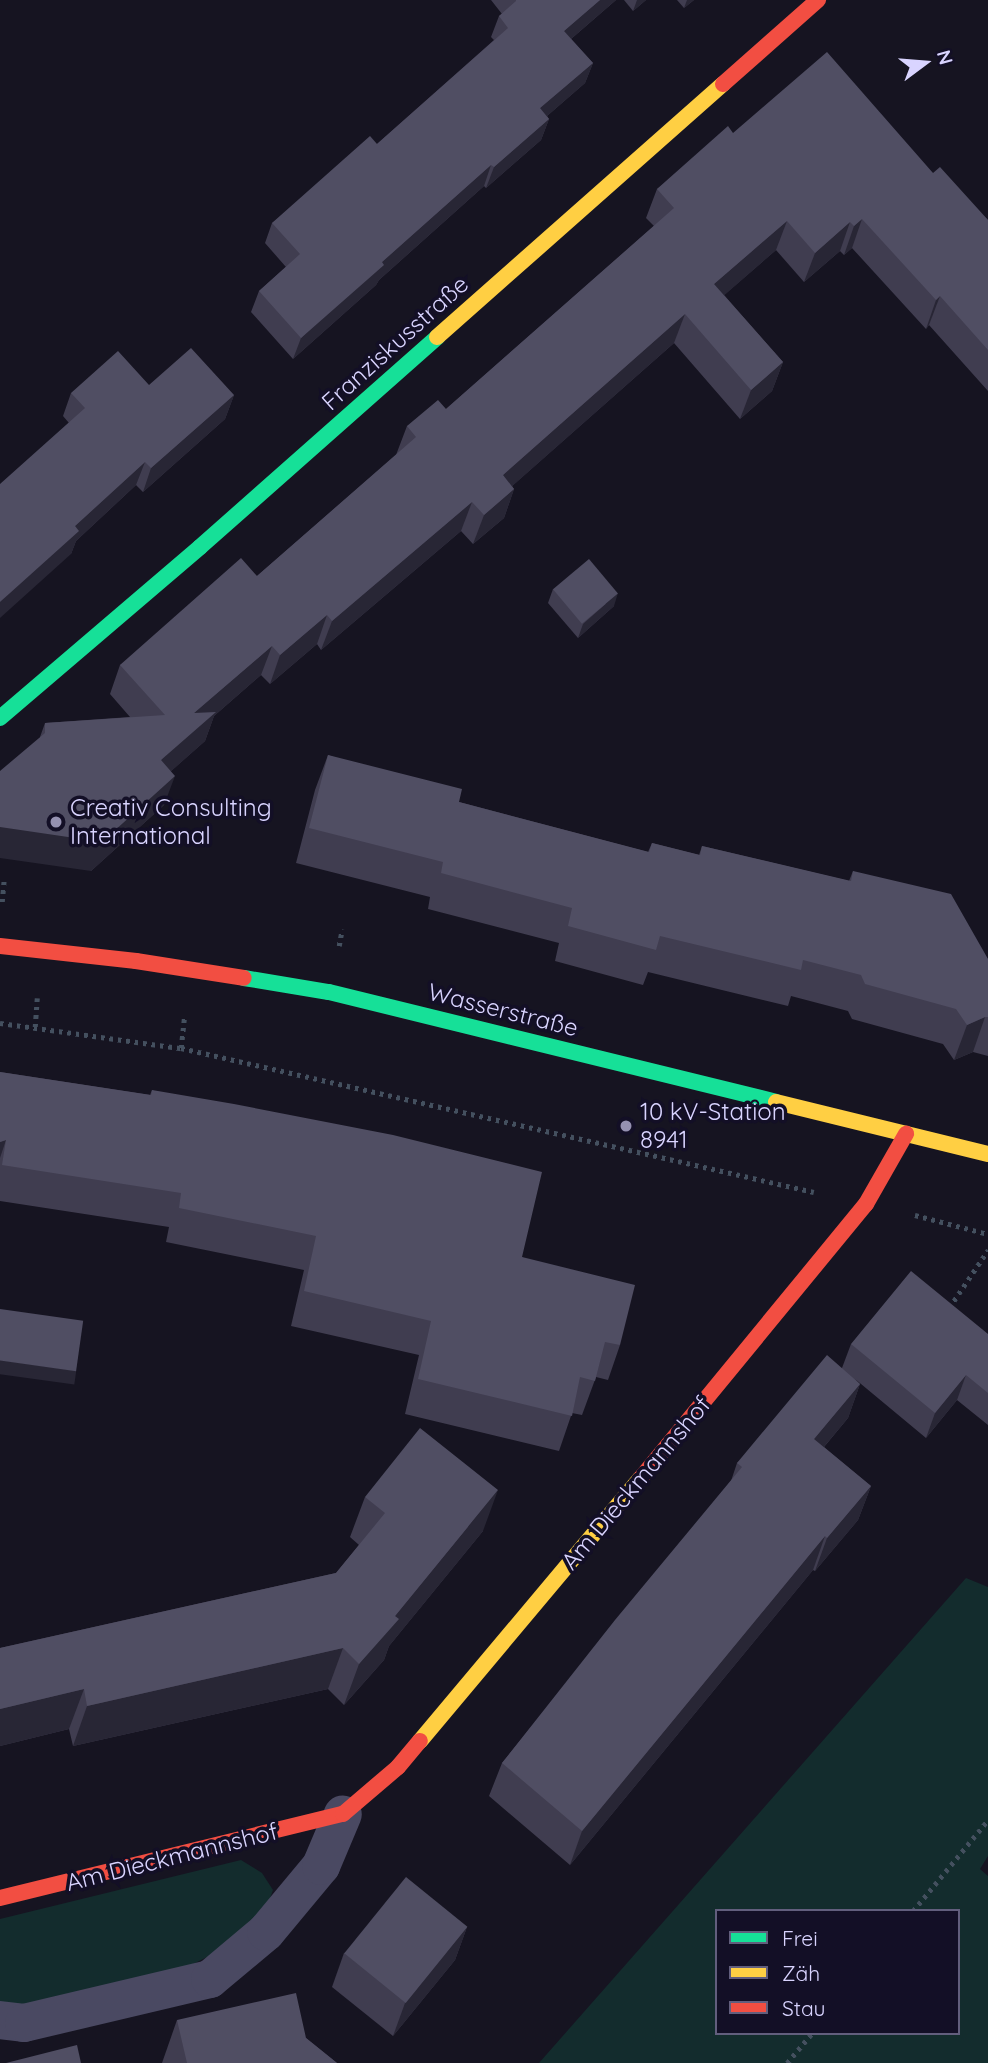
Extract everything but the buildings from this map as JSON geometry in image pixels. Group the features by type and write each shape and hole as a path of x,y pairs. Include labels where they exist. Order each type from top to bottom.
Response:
{"street":[{"name":"Franziskusstraße","path":"0,718 200,547 818,0"},
{"name":"Wasserstraße","path":"0,946 136,961 329,992 988,1154"},
{"name":"Am Dieckmannshof","path":"0,2020 24,2023 210,1979 266,1932 321,1866 343,1814 398,1767 723,1380 866,1204 906,1134"},
{"name":"Am Dieckmannshof","path":"0,1898 343,1814"}],"path":[{"path":"3,890 4,878"},
{"path":"35,1027 37,998"},
{"path":"181,1048 184,1012"},
{"path":"0,1023 181,1048 815,1192"},
{"path":"912,1214 988,1234"},
{"path":"947,1311 988,1250"},
{"path":"915,1909 988,1820"},
{"path":"787,2063 810,2035"}],"green space":[{"path":"966,1578 988,1587 988,1856 980,1869 988,1876 988,2063 539,2063"},
{"path":"241,1860 262,1873 273,1890 269,1901 250,1923 213,1954 175,1973 33,2006 0,2002 0,1919"}],"traffic: fast":[{"path":"0,718 200,547 437,337"},
{"path":"244,978 329,992 776,1102"}],"traffic: slow":[{"path":"437,337 723,84"},
{"path":"776,1102 988,1154"},
{"path":"420,1741 640,1479"}],"traffic: jam":[{"path":"723,84 818,0"},
{"path":"0,946 136,961 244,978"},
{"path":"640,1479 866,1204 906,1134"},
{"path":"0,1898 343,1814 398,1767 420,1741"}],"place":[{"name":"Creativ Consulting International","path":"56,822"},
{"name":"10 kV-Station 8941","path":"626,1126"}]}
